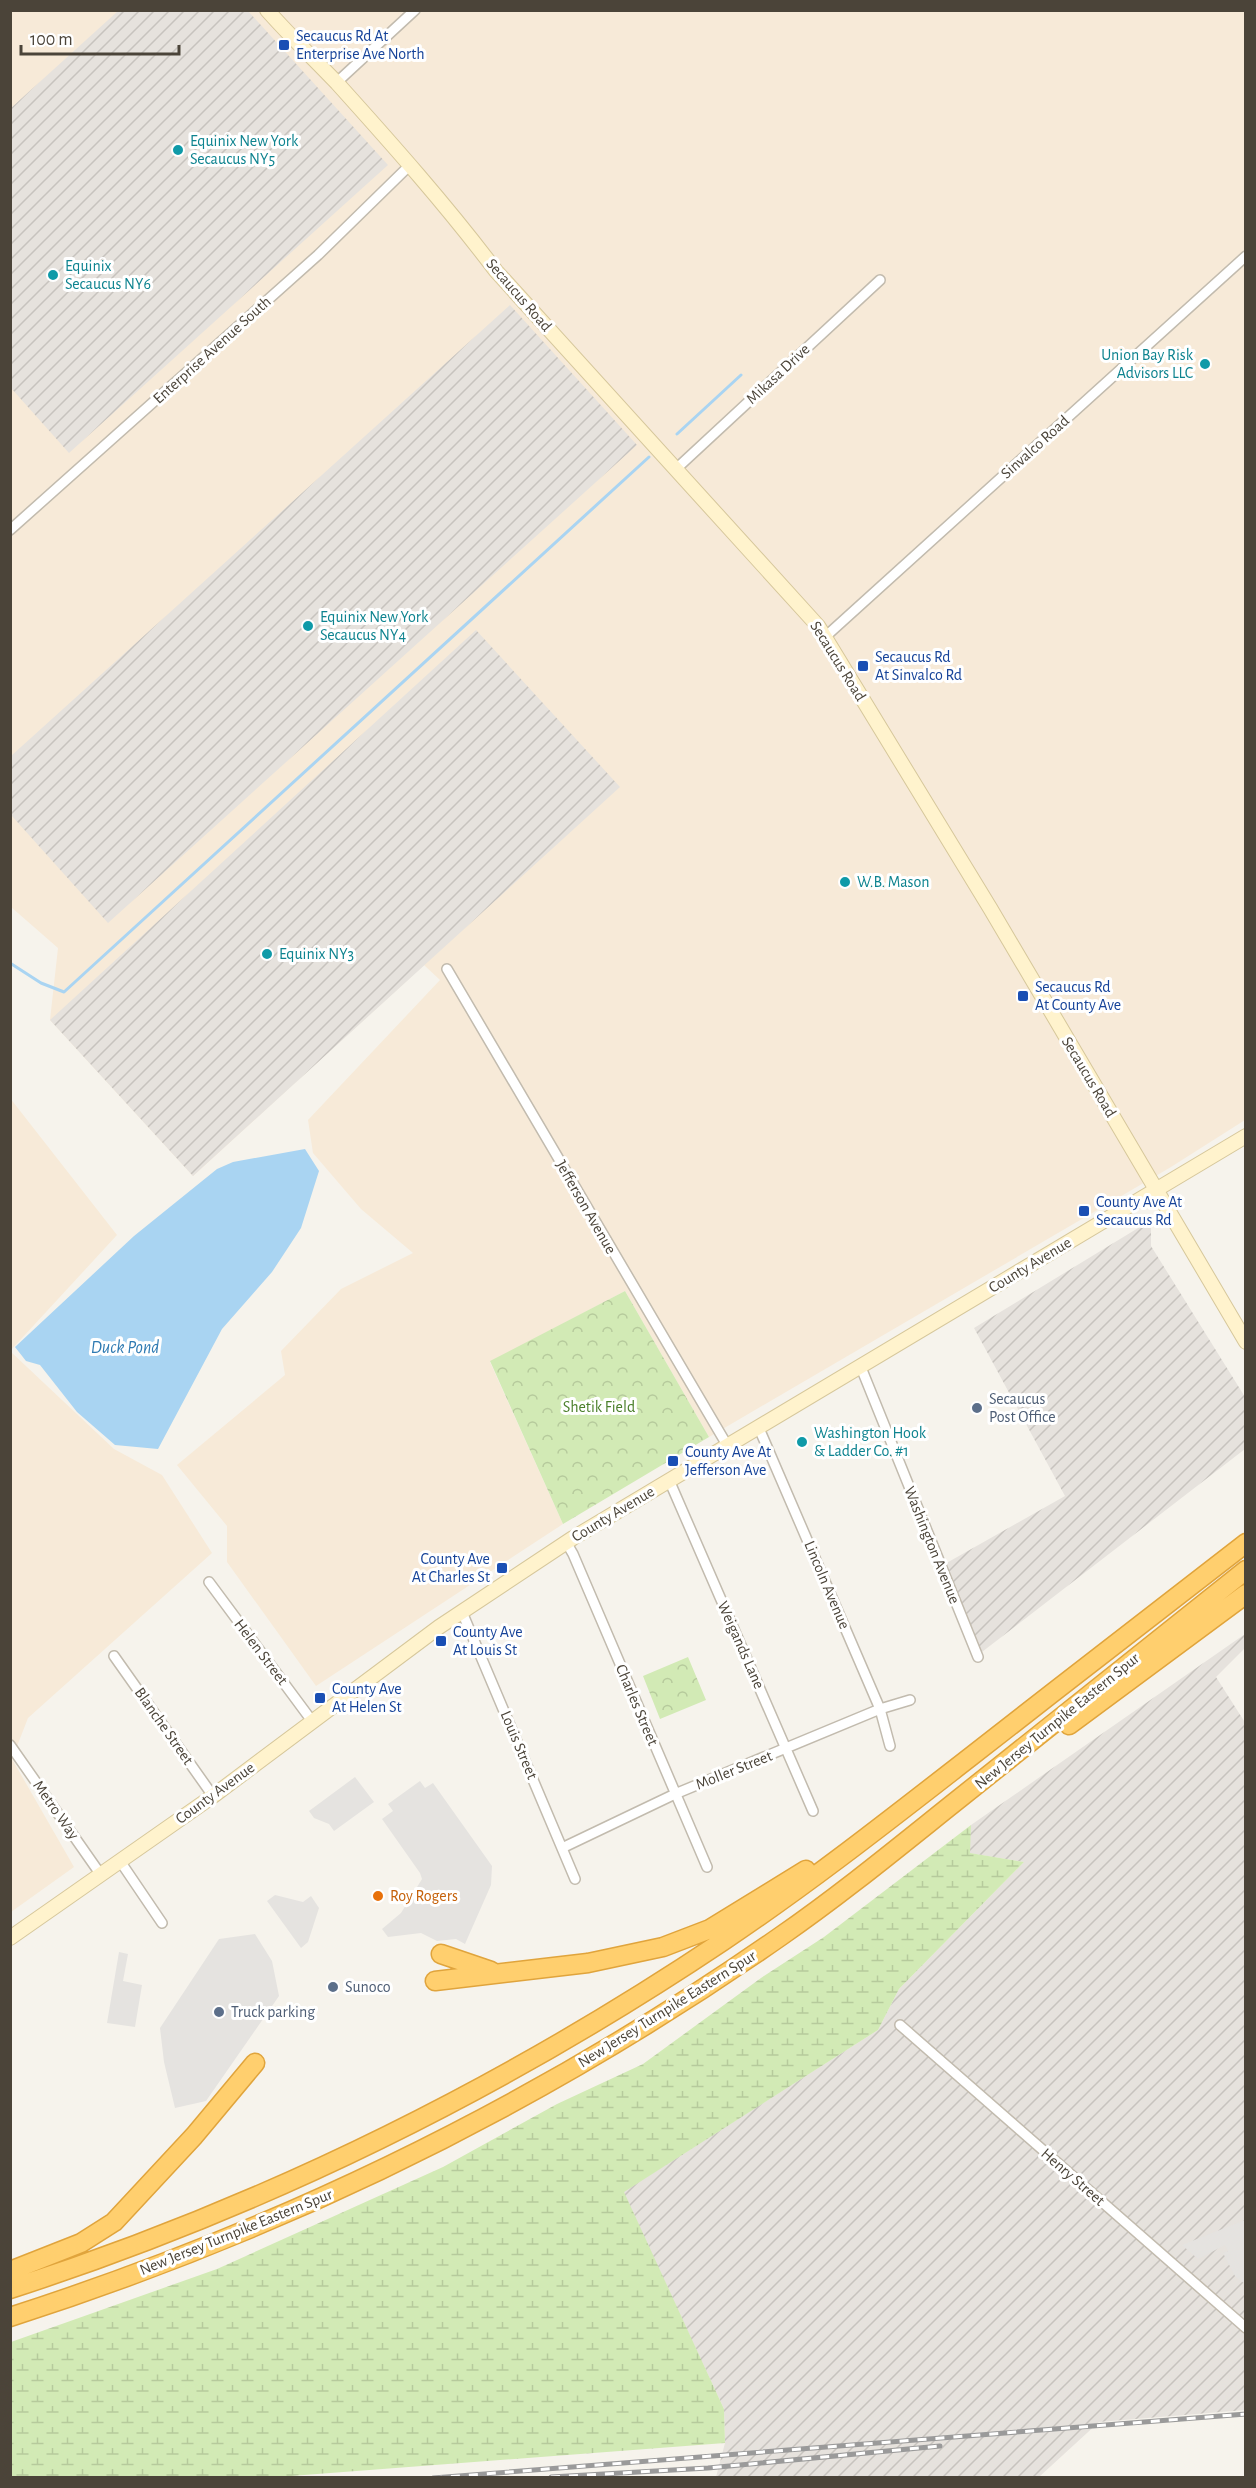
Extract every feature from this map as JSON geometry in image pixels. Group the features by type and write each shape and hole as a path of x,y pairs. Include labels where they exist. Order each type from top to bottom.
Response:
{"highway":[{"name":"New Jersey Turnpike Eastern Spur","path":"10,2289 130,2247 242,2203 362,2149 465,2097 565,2040 706,1952 793,1892 1245,1543"},
{"name":"New Jersey Turnpike Eastern Spur","path":"10,2317 149,2269 283,2215 414,2154 541,2086 665,2013 775,1940 845,1889 1241,1575"},
{"path":"1006,1762 1074,1722 1245,1594"},
{"path":"435,1982 631,1955 686,1939 719,1924 882,1825"},
{"path":"441,1954 499,1973"},
{"path":"10,2271 88,2239 114,2222 194,2136 255,2063"}],"main road":[{"name":"Secaucus Road","path":"267,10 410,165 458,221 496,271 818,626 990,908 1245,1342"},
{"name":"County Avenue","path":"10,1938 213,1796 462,1612 566,1542 1245,1136"}],"street":[{"path":"336,83 415,10"},
{"name":"Enterprise Avenue South","path":"10,530 318,255 410,165"},
{"name":"Sinvalco Road","path":"825,637 1245,256"},
{"name":"Mikasa Drive","path":"676,469 880,280"},
{"name":"Jefferson Avenue","path":"447,969 727,1445"},
{"name":"Washington Avenue","path":"860,1365 978,1657"},
{"name":"Lincoln Avenue","path":"758,1426 880,1709 890,1746"},
{"name":"Weigands Lane","path":"669,1480 813,1811"},
{"name":"Charles Street","path":"566,1542 707,1867"},
{"name":"Helen Street","path":"209,1582 312,1721"},
{"name":"Louis Street","path":"462,1612 575,1879"},
{"name":"Blanche Street","path":"114,1656 213,1796"},
{"name":"Moller Street","path":"562,1848 675,1794 880,1709 910,1700"},
{"name":"Metro Way","path":"10,1745 101,1875"},
{"path":"120,1861 162,1923"},
{"name":"Henry Street","path":"900,2025 1245,2328"}],"shaded area":[{"path":"11,11 1245,11 1245,1120 1171,1167 709,1437 625,1291 490,1362 563,1524 316,1686 227,1562 227,1526 177,1465 285,1375 281,1351 341,1289 413,1253 361,1209 313,1153 308,1120 440,980 424,965 193,1176 50,1020 58,948 11,907"},
{"path":"118,11 248,11 388,165 69,453 11,388 11,108"},
{"path":"510,305 637,445 108,923 11,815 11,756"},
{"path":"476,630 620,787 193,1176 50,1020"},
{"path":"10,1098 117,1235 11,1350 10,1350"},
{"path":"1148,1222 1151,1228 1151,1246 1245,1397 1245,1449 978,1655 943,1565 1065,1496 974,1328"},
{"path":"10,1351 114,1449 162,1475 212,1553 28,1718 12,1759 74,1867 11,1912"},
{"path":"1245,1634 1245,1648 1216,1677 1246,1724 1245,2410 1099,2422 1039,2477 716,2477 725,2443 724,2409 623,2192 878,2030 899,1989 1024,1862 969,1853 971,1825"},
{"path":"355,1777 374,1802 334,1831 329,1824 314,1818 309,1811"},
{"path":"420,1781 425,1788 433,1783 492,1866 491,1885 465,1944 456,1939 437,1941 421,1933 388,1937 382,1929 401,1913 422,1879 382,1819 393,1811 388,1804"},
{"path":"275,1895 303,1902 311,1896 319,1908 308,1942 301,1948 267,1901"},
{"name":"Truck parking","path":"255,1934 272,1961 279,1996 206,2101 175,2108 164,2062 160,2028 219,1939"},
{"path":"119,1952 128,1954 123,1981 142,1985 135,2027 107,2023"},
{"path":"1245,2220 1245,2284 1235,2276 1223,2253 1228,2251 1225,2245 1198,2259 1182,2245"}],"green space":[{"name":"Shetik Field","path":"625,1291 709,1437 563,1524 490,1361"},
{"path":"688,1657 706,1700 660,1719 643,1676"},
{"path":"971,1825 970,1853 1024,1862 899,1989 878,2030 624,2192 724,2409 725,2443 278,2477 11,2477 11,2342 217,2269 443,2167 557,2104 643,2064 761,1978 824,1937"}],"water":[{"name":"Duck Pond","path":"305,1149 319,1171 301,1228 272,1272 222,1329 158,1449 115,1445 77,1412 40,1365 26,1361 15,1347 134,1236 217,1169 233,1162"}],"waterway":[{"path":"677,434 741,375"},
{"path":"10,963 41,983 64,992 649,457"}],"railway":[{"path":"433,2478 1246,2414"},
{"path":"551,2477 708,2468 940,2446"}],"place":[{"name":"Secaucus Rd At Enterprise Ave North","path":"284,45"},
{"name":"Equinix New York Secaucus NY5","path":"178,150"},
{"name":"Equinix Secaucus NY6","path":"53,275"},
{"name":"Union Bay Risk Advisors LLC","path":"1205,364"},
{"name":"Equinix New York Secaucus NY4","path":"308,626"},
{"name":"Secaucus Rd At Sinvalco Rd","path":"863,666"},
{"name":"W.B. Mason","path":"845,882"},
{"name":"Equinix NY3","path":"267,954"},
{"name":"Secaucus Rd At County Ave","path":"1023,996"},
{"name":"County Ave At Secaucus Rd","path":"1084,1211"},
{"name":"Secaucus Post Office","path":"977,1408"},
{"name":"Washington Hook & Ladder Co. #1","path":"802,1442"},
{"name":"County Ave At Jefferson Ave","path":"673,1461"},
{"name":"County Ave At Charles St","path":"502,1568"},
{"name":"County Ave At Louis St","path":"441,1641"},
{"name":"County Ave At Helen St","path":"320,1698"},
{"name":"Roy Rogers","path":"378,1896"},
{"name":"Sunoco","path":"333,1987"},
{"name":"Truck parking","path":"219,2012"}]}
